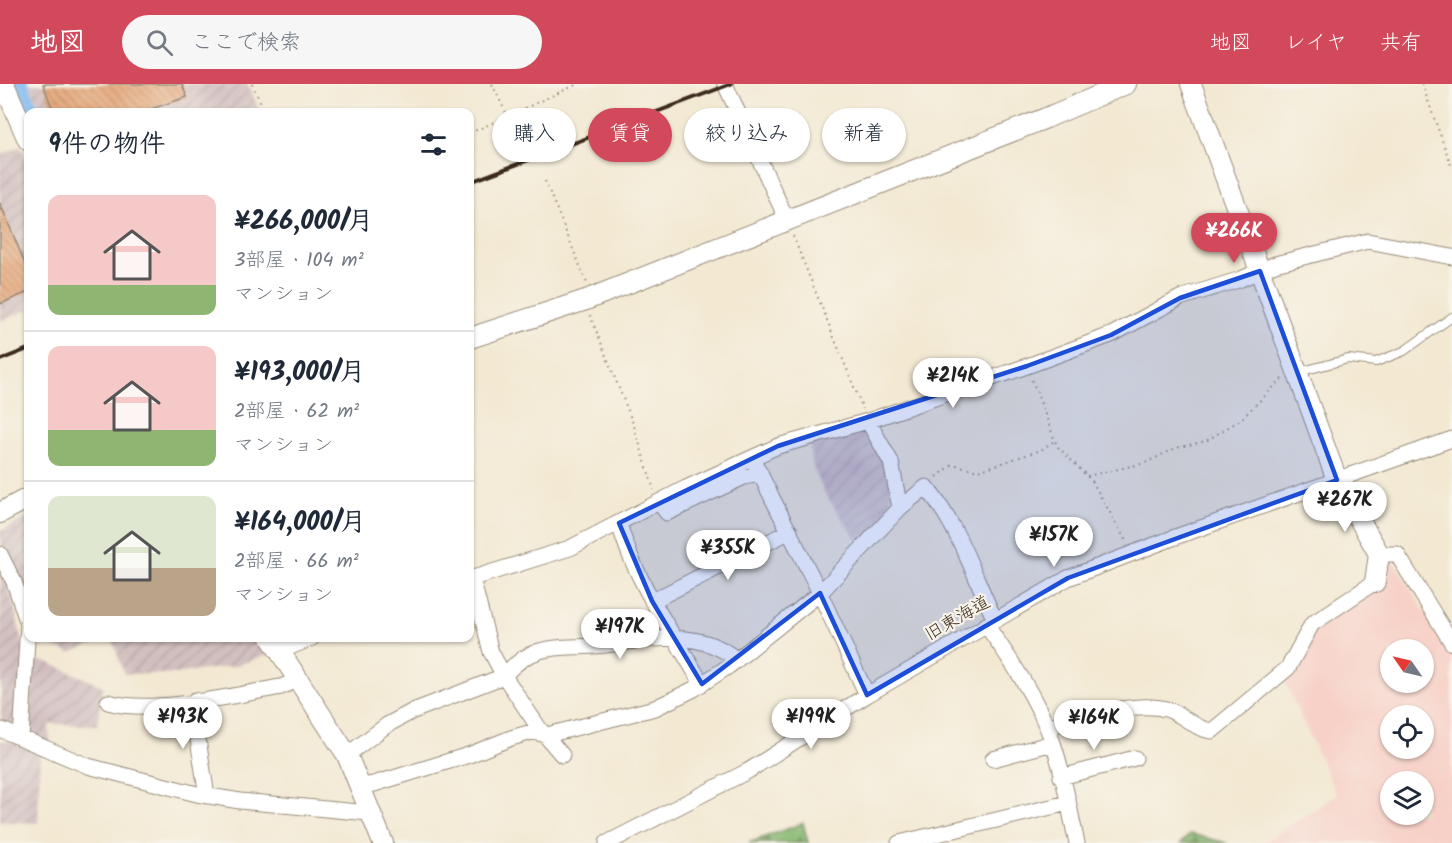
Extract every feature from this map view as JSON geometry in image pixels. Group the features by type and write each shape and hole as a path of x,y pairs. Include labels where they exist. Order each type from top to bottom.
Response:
{"street":[{"path":"4,84 24,131"},
{"path":"725,84 786,220"},
{"path":"474,337 586,300 1046,118 1126,84"},
{"path":"1047,727 1147,706 1167,709 1202,730 1212,731 1288,668 1312,624 1375,582 1379,554 1337,480 1191,84"},
{"path":"474,578 570,548 659,502 778,446 868,421 1112,335 1180,298 1275,264 1368,241 1452,257"},
{"path":"868,421 891,462 900,508"},
{"name":"旧東海道","path":"607,843 748,771 867,695 1068,578 1131,553 1452,439"},
{"path":"752,458 790,531 867,695"},
{"path":"659,502 667,513 744,477 761,474"},
{"path":"362,786 469,755 532,732 548,735 655,708 702,684 737,660 820,593 900,508 926,487 951,523 991,622 1047,727 1053,743 1077,843"},
{"path":"0,513 24,500"},
{"path":"619,523 626,547 652,601 702,684"},
{"path":"652,601 790,531"},
{"path":"0,554 14,582 24,612"},
{"path":"1379,554 1397,554 1452,643"},
{"path":"474,590 491,651 539,728 548,735 562,755"},
{"path":"1436,616 1452,614"},
{"path":"347,755 387,725 413,711 504,675 513,665 534,652 561,645 601,645 675,637 724,649 737,660"},
{"path":"21,738 27,642"},
{"path":"290,642 274,645 347,755 362,786 369,813 383,843"},
{"path":"108,702 123,706 195,700 281,687 297,680"},
{"path":"195,700 196,727 207,796"},
{"path":"2,730 88,766 207,796 369,813"},
{"path":"993,759 1053,743"},
{"path":"1061,777 1134,758"},
{"path":"899,843 1068,803"}],"lane":[{"path":"1296,369 1348,359 1376,362 1404,351 1452,317"}],"path":[{"path":"252,84 263,108"},
{"path":"492,84 505,108"},
{"path":"525,108 578,84"},
{"path":"1422,84 1452,168"},
{"path":"474,131 492,123"},
{"path":"545,181 588,279 586,300 659,502"},
{"path":"786,220 868,421"},
{"path":"1027,366 1054,440 1087,476 1122,531 1131,553"},
{"path":"1087,476 1110,473 1145,463 1176,448 1206,441 1240,420 1296,369"},
{"path":"926,487 953,464 978,471 1041,450 1054,440"}],"highlighted area":[{"path":"1260,271 1337,480 1068,578 867,695 820,593 702,684 652,601 619,523 778,446 1027,366 1111,335 1180,298"}],"shaded area":[{"path":"20,84 248,84 258,108 30,108"},
{"path":"20,146 24,155 24,312 0,321 0,156"},
{"path":"867,427 892,482 890,513 861,545 825,494 813,467 809,443"},
{"path":"24,519 24,601 0,540 0,532"},
{"path":"1386,556 1392,559 1452,656 1452,843 1263,843 1337,795 1283,678 1315,628 1376,584"},
{"path":"0,566 8,582 25,653 17,724 1,735"},
{"path":"44,642 98,642 70,653"},
{"path":"113,642 264,642 271,654 234,666 175,674 124,674"},
{"path":"32,660 47,662 103,686 97,725 49,724 50,744 28,737"},
{"path":"0,741 19,741 40,752 38,823 0,822"}],"green space":[{"path":"803,823 808,843 749,843"},
{"path":"1190,834 1227,843 1181,843"}],"building":[{"path":"43,84 182,84 187,97 154,108 52,108"},
{"path":"0,203 24,261 24,294 0,304"}],"waterway":[{"path":"16,84 26,108"}],"railway":[{"path":"474,180 731,84"},
{"path":"0,360 24,351"}]}
